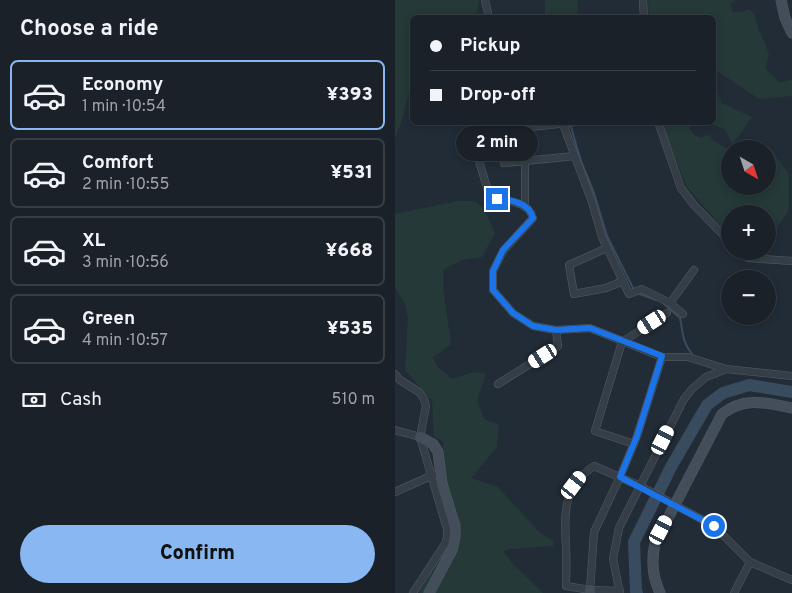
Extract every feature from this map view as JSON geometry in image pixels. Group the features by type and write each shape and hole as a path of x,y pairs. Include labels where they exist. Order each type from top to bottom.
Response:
{"street":[{"path":"485,0 488,15"},
{"path":"643,0 645,15"},
{"path":"781,0 785,18 792,33"},
{"path":"506,125 507,131"},
{"path":"555,125 489,132 479,139 475,148 489,194 497,199 510,200 525,207 533,218 503,250 493,271 493,290 513,313 533,326 556,330 590,328 662,356 689,357 726,369 792,376"},
{"path":"563,125 593,202 602,237 629,294 642,289 670,303 683,314"},
{"path":"659,125 681,188 693,205 721,233"},
{"path":"504,163 575,156"},
{"path":"525,161 525,207"},
{"path":"607,248 569,266 574,294 606,288 623,281"},
{"path":"776,260 792,261"},
{"path":"670,303 694,270"},
{"path":"634,444 595,431 622,342 667,313"},
{"path":"498,384 558,346 556,330"},
{"path":"590,592 594,532 634,444 662,356"},
{"path":"726,369 706,377 691,389 684,399 640,486 619,528 613,559 620,592 590,592 566,586 564,522 566,504 574,485 583,473 593,466 640,486 714,526 750,562 792,580"},
{"path":"395,374 400,380 419,392 424,399 426,406 420,437 447,528 445,544 413,593"},
{"path":"659,593 652,572 652,556 655,543 722,414 733,406 754,401 792,408"},
{"path":"395,430 420,437 433,444 437,452 442,484 455,526 452,550 429,593"},
{"path":"395,492 433,476"},
{"path":"734,593 750,562"}],"green space":[{"path":"395,0 479,0 477,13 468,15 410,15 410,88 395,139"},
{"path":"545,0 578,0 577,15 545,15"},
{"path":"648,0 736,0 730,4 733,12 749,9 754,14 769,53 766,69 779,82 792,80 792,96 759,99 716,70 716,15 649,15"},
{"path":"716,90 722,103 752,117 736,140 730,140 725,129 713,125 716,125"},
{"path":"662,125 691,125 690,129 694,135 701,138 707,135 710,136 713,141 721,145 721,195 776,195 776,156 789,174 789,210 776,229 776,205 721,205 721,226 687,187"},
{"path":"458,201 475,201 484,209 495,233 482,257 462,260 443,270 443,287 451,344 433,358 438,367 452,379 474,372 486,374 477,400 484,419 499,425 497,447 471,478 498,487 540,533 554,541 553,546 503,551 513,564 543,593 419,593 449,541 443,441 434,437 432,401 405,370 408,318 405,303 395,288 395,214"}],"waterway":[{"path":"571,127 607,236 634,290"},
{"path":"637,293 656,300"},
{"path":"663,303 680,318 682,332 692,354"},
{"path":"637,593 634,542 671,467 707,405 723,393 749,385 792,392"}],"route":[{"path":"497,199 510,200 522,204 531,213 533,218 503,250 493,271 493,290 513,313 533,326 556,330 590,328 662,356 637,436 620,477 714,526"}]}
